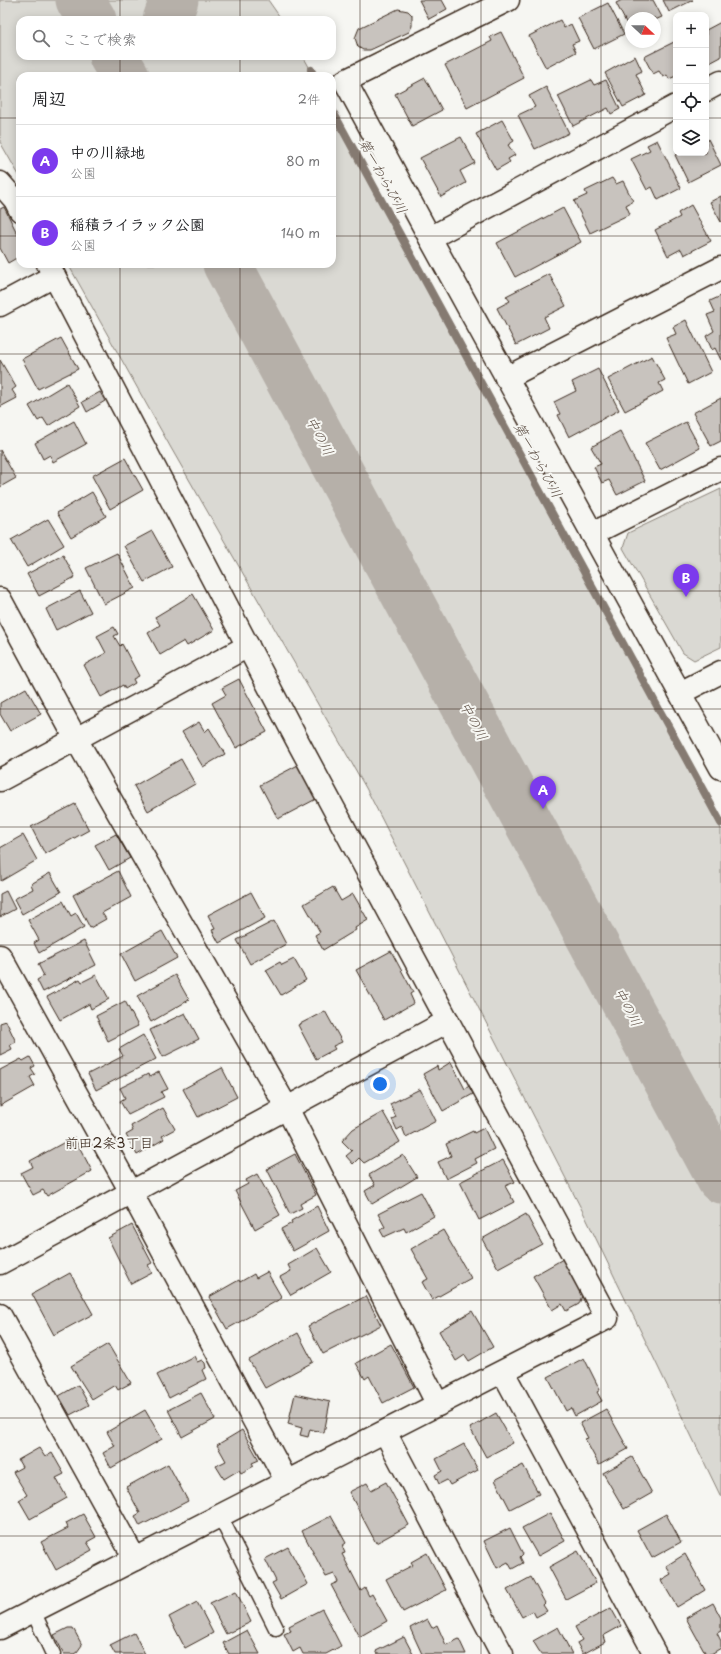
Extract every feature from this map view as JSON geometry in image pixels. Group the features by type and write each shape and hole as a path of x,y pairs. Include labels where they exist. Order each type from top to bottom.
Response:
{"street":[{"path":"508,0 345,81 506,378 721,768"},
{"path":"709,88 721,82"},
{"path":"430,238 673,108"},
{"path":"0,183 16,202"},
{"path":"506,378 721,268"},
{"path":"0,305 51,270 248,646 607,1318 0,1628"},
{"path":"592,534 721,469"},
{"path":"0,598 76,739 287,1108 438,1404"},
{"path":"0,780 248,646"},
{"path":"680,693 721,672"},
{"path":"0,956 131,1192 287,1482"},
{"path":"0,1263 448,1021"},
{"path":"0,1315 135,1559"},
{"path":"503,1372 655,1654"},
{"path":"385,1432 502,1654"}],"lane":[{"path":"220,1516 276,1628"},
{"path":"33,1611 53,1654"}],"shaded area":[{"path":"0,0 268,0 279,16 16,16 16,60 305,60 312,72 16,72 16,170 0,142"},
{"path":"336,116 721,829 721,1497 585,1216 366,788 171,448 70,268 336,268"},
{"path":"721,489 721,647 694,660 683,653 623,548 628,533"}],"building":[{"path":"419,0 442,0 447,9 429,19"},
{"path":"622,0 653,0 659,12 625,12 625,20 616,3"},
{"path":"663,0 693,0 669,12"},
{"path":"608,3 624,34 594,49 578,18"},
{"path":"398,9 408,11 412,15 412,26 409,32 370,50 363,50 358,47 355,38 359,28"},
{"path":"560,20 564,28 571,24 579,41 572,44 576,52 546,68 529,36"},
{"path":"721,22 721,57 709,63 709,48 709,28"},
{"path":"501,32 524,78 467,108 445,65 492,41 490,37"},
{"path":"673,42 673,77 669,79 667,75 663,77 659,71 653,74 644,57"},
{"path":"635,56 642,71 636,74 646,95 623,107 605,73"},
{"path":"425,78 442,110 412,126 395,94"},
{"path":"591,80 594,85 606,80 620,109 611,114 608,108 573,126 558,96"},
{"path":"546,87 569,133 535,149 518,115 535,107 529,96"},
{"path":"502,120 514,141 508,145 515,155 508,159 510,162 496,170 476,134"},
{"path":"461,137 475,163 460,171 466,183 441,197 420,158"},
{"path":"657,140 681,188 658,200 652,187 647,190 631,159 650,150 647,145"},
{"path":"709,141 721,165 688,182 675,156 709,156"},
{"path":"612,178 616,184 623,181 633,201 626,205 630,214 590,233 574,201 587,195 585,191"},
{"path":"721,196 721,222 710,202"},
{"path":"691,205 711,241 684,255 681,249 668,256 655,230 680,217 678,213"},
{"path":"4,207 16,231 16,258 8,263 0,248 0,209"},
{"path":"563,208 581,242 515,277 497,243"},
{"path":"549,274 566,306 544,317 549,328 516,345 497,308 510,301 506,296"},
{"path":"721,296 721,360 715,348 712,350 706,336 714,331 707,315 715,312 710,301"},
{"path":"686,320 711,372 688,384 666,338 676,334 673,327"},
{"path":"61,338 78,369 38,389 22,359"},
{"path":"652,356 665,380 659,383 663,391 625,411 608,379"},
{"path":"0,360 16,387 12,390 17,398 0,407"},
{"path":"598,369 619,410 569,437 558,415 560,414 554,402 576,391 572,382"},
{"path":"67,383 80,406 48,426 43,418 38,421 29,406"},
{"path":"100,392 105,401 87,412 82,402"},
{"path":"721,398 721,441 711,446 693,413"},
{"path":"74,421 86,444 53,462 50,455 43,459 35,443"},
{"path":"686,422 700,448 660,470 645,443"},
{"path":"620,431 645,481 617,495 609,480 602,483 594,467 601,464 591,447"},
{"path":"0,450 16,478 0,487"},
{"path":"125,458 143,490 110,509 92,476"},
{"path":"92,492 106,516 71,537 57,513"},
{"path":"48,519 64,545 27,567 11,540"},
{"path":"152,531 172,567 144,582 124,546"},
{"path":"117,553 135,588 104,604 86,568"},
{"path":"63,555 75,577 39,596 27,574"},
{"path":"80,591 91,612 56,630 46,609"},
{"path":"193,594 214,630 187,646 184,641 160,655 148,633 160,625 155,617"},
{"path":"114,627 118,634 114,636 120,646 122,644 139,676 133,679 135,683 125,689 123,685 101,697 84,665 106,653 97,636"},
{"path":"239,679 267,732 236,748 212,703 226,695 222,688"},
{"path":"26,688 41,714 10,731 0,714 0,703"},
{"path":"199,722 205,732 209,728 225,754 203,767 182,732"},
{"path":"181,759 195,784 148,811 134,786"},
{"path":"298,765 316,799 278,819 260,785"},
{"path":"75,804 89,830 45,854 31,827"},
{"path":"116,834 130,858 109,870 95,845"},
{"path":"23,835 37,860 1,881 0,848"},
{"path":"118,871 131,897 102,913 106,919 90,928 73,895"},
{"path":"50,873 61,892 22,914 14,899 33,889 31,884"},
{"path":"333,887 341,901 353,894 368,920 355,928 356,930 323,950 315,935 320,932 304,904"},
{"path":"6,891 15,909 0,917 0,894"},
{"path":"251,892 265,918 219,943 212,930 215,929 208,915"},
{"path":"63,901 71,916 76,913 84,927 39,953 34,943 39,940 28,920"},
{"path":"274,921 286,944 250,964 237,940"},
{"path":"162,931 177,958 135,981 121,954"},
{"path":"84,941 96,965 43,992 37,980 44,976 38,964"},
{"path":"391,951 413,992 410,994 414,1003 384,1020 356,970"},
{"path":"294,959 306,980 281,995 266,970 280,962 282,965"},
{"path":"96,975 109,999 91,1009 89,1004 60,1020 47,997 80,979 82,982"},
{"path":"175,975 189,1000 151,1022 137,996"},
{"path":"125,1001 138,1026 108,1041 96,1016"},
{"path":"325,1011 342,1042 333,1046 335,1049 316,1059 298,1025"},
{"path":"185,1013 199,1039 163,1057 150,1030"},
{"path":"6,1021 16,1042 10,1045 12,1049 0,1055 0,1023"},
{"path":"143,1035 156,1059 96,1090 88,1074 123,1056 119,1049"},
{"path":"30,1057 35,1066 31,1068 35,1074 30,1077 35,1086 0,1106 0,1070 21,1059 23,1061"},
{"path":"451,1062 465,1089 469,1086 473,1094 443,1111 423,1074 437,1066 438,1070"},
{"path":"222,1068 237,1097 198,1117 183,1089"},
{"path":"159,1072 168,1089 161,1092 164,1097 128,1115 120,1101 125,1098 120,1088 148,1074 149,1077"},
{"path":"420,1089 436,1121 406,1137 402,1127 397,1130 392,1119 396,1117 390,1104"},
{"path":"163,1108 175,1129 162,1136 164,1139 137,1155 126,1135 133,1131 131,1126"},
{"path":"383,1112 400,1142 364,1163 359,1158 353,1164 346,1156 352,1151 342,1141 353,1129"},
{"path":"484,1128 494,1149 475,1159 477,1163 446,1179 438,1162 451,1156 446,1144 473,1131 474,1133"},
{"path":"74,1137 92,1171 47,1196 43,1190 33,1195 21,1173 33,1167 30,1161"},
{"path":"295,1154 316,1195 300,1204 302,1208 290,1214 267,1169"},
{"path":"403,1155 417,1177 372,1204 365,1191 375,1185 369,1175"},
{"path":"503,1160 515,1182 505,1186 514,1202 479,1220 460,1182"},
{"path":"257,1174 280,1215 255,1229 235,1191 248,1184 246,1180"},
{"path":"421,1192 434,1216 406,1232 404,1228 384,1237 380,1230 385,1227 378,1214"},
{"path":"317,1206 329,1231 293,1251 281,1229 292,1223 291,1221"},
{"path":"526,1214 542,1244 498,1268 482,1239"},
{"path":"132,1225 152,1263 148,1265 152,1273 131,1284 108,1238"},
{"path":"443,1230 471,1278 432,1300 422,1282 428,1279 411,1249"},
{"path":"317,1248 331,1272 291,1295 280,1277 291,1271 288,1265"},
{"path":"563,1259 583,1293 579,1304 566,1311 562,1304 552,1310 533,1276"},
{"path":"267,1272 282,1298 227,1329 209,1297 239,1280 240,1282 254,1274 256,1278"},
{"path":"70,1273 93,1314 54,1335 32,1294"},
{"path":"366,1296 381,1325 323,1354 308,1326"},
{"path":"472,1311 493,1347 469,1361 465,1355 456,1361 439,1331"},
{"path":"298,1333 313,1362 265,1388 249,1360"},
{"path":"108,1344 131,1383 118,1390 115,1385 92,1399 71,1366"},
{"path":"391,1344 414,1387 383,1403 369,1376 365,1379 356,1363"},
{"path":"194,1356 197,1362 202,1360 205,1363 206,1368 202,1370 206,1379 169,1398 157,1375"},
{"path":"584,1358 600,1390 597,1392 602,1401 575,1416 571,1408 566,1411 548,1377"},
{"path":"78,1385 89,1405 70,1415 59,1396"},
{"path":"201,1393 215,1419 182,1437 168,1410"},
{"path":"295,1394 330,1402 324,1433 310,1429 308,1437 300,1435 302,1428 288,1424"},
{"path":"606,1409 628,1449 599,1465 585,1439 588,1438 580,1423"},
{"path":"145,1410 162,1439 111,1468 103,1453 115,1446 107,1432"},
{"path":"496,1413 513,1443 486,1457 470,1428"},
{"path":"242,1430 259,1460 252,1463 254,1466 241,1473 239,1470 224,1479 216,1466 226,1461 217,1445"},
{"path":"464,1444 478,1470 450,1485 447,1480 439,1484 435,1475 442,1471 436,1459"},
{"path":"39,1448 45,1457 52,1453 64,1474 56,1478 67,1498 30,1519 19,1500 27,1495 13,1472 22,1467 18,1460"},
{"path":"632,1457 652,1493 624,1509 603,1473"},
{"path":"168,1464 188,1501 140,1526 135,1516 140,1513 126,1487"},
{"path":"523,1465 539,1494 510,1509 495,1480"},
{"path":"386,1482 409,1525 376,1543 349,1492 367,1483 371,1490"},
{"path":"550,1513 565,1541 538,1556 522,1528"},
{"path":"83,1514 96,1537 87,1542 92,1550 56,1570 41,1542 68,1528 66,1523"},
{"path":"666,1514 681,1542 652,1558 637,1530"},
{"path":"331,1516 346,1543 342,1546 345,1553 342,1554 361,1591 365,1588 369,1596 372,1594 387,1621 359,1637 331,1585 338,1582 334,1574 326,1577 302,1531"},
{"path":"510,1528 523,1554 520,1557 523,1563 512,1569 508,1562 497,1568 484,1541"},
{"path":"288,1547 308,1584 281,1599 272,1583 276,1581 265,1559"},
{"path":"578,1551 596,1583 566,1599 549,1567"},
{"path":"427,1553 446,1590 403,1612 386,1579 413,1565 411,1562"},
{"path":"685,1554 705,1590 677,1607 661,1580 671,1574 666,1566"},
{"path":"531,1577 545,1603 543,1605 547,1611 536,1617 533,1611 522,1617 507,1590"},
{"path":"236,1591 251,1622 226,1634 210,1603"},
{"path":"197,1602 213,1633 185,1648 169,1617"},
{"path":"713,1603 721,1618 721,1631 717,1633 721,1641 721,1648 711,1654 706,1654 686,1618"},
{"path":"611,1608 621,1626 603,1636 605,1642 583,1654 577,1643 582,1640 575,1627"},
{"path":"322,1609 341,1646 326,1654 303,1654 300,1648 293,1652 284,1634 291,1631 289,1626"},
{"path":"427,1619 432,1628 437,1625 446,1645 459,1639 466,1654 422,1654 410,1628"},
{"path":"558,1627 572,1654 541,1654 533,1641"},
{"path":"68,1628 73,1628 82,1645 74,1654 64,1654 54,1635"},
{"path":"247,1630 260,1654 229,1654 223,1643"},
{"path":"134,1633 145,1654 115,1654 110,1645"},
{"path":"404,1637 413,1654 378,1654 376,1651"}],"waterway":[{"name":"中の川","path":"80,0 90,16"},
{"path":"168,16 174,0"},
{"name":"中の川","path":"115,60 123,72"},
{"name":"第一わらび川","path":"336,117 721,823"},
{"name":"中の川","path":"229,268 721,1179"}],"place":[{"name":"稲積ライラック公園","path":"686,597"},
{"name":"中の川緑地","path":"543,809"}],"district":[{"name":"前田2条3丁目","path":"109,1143"}]}
